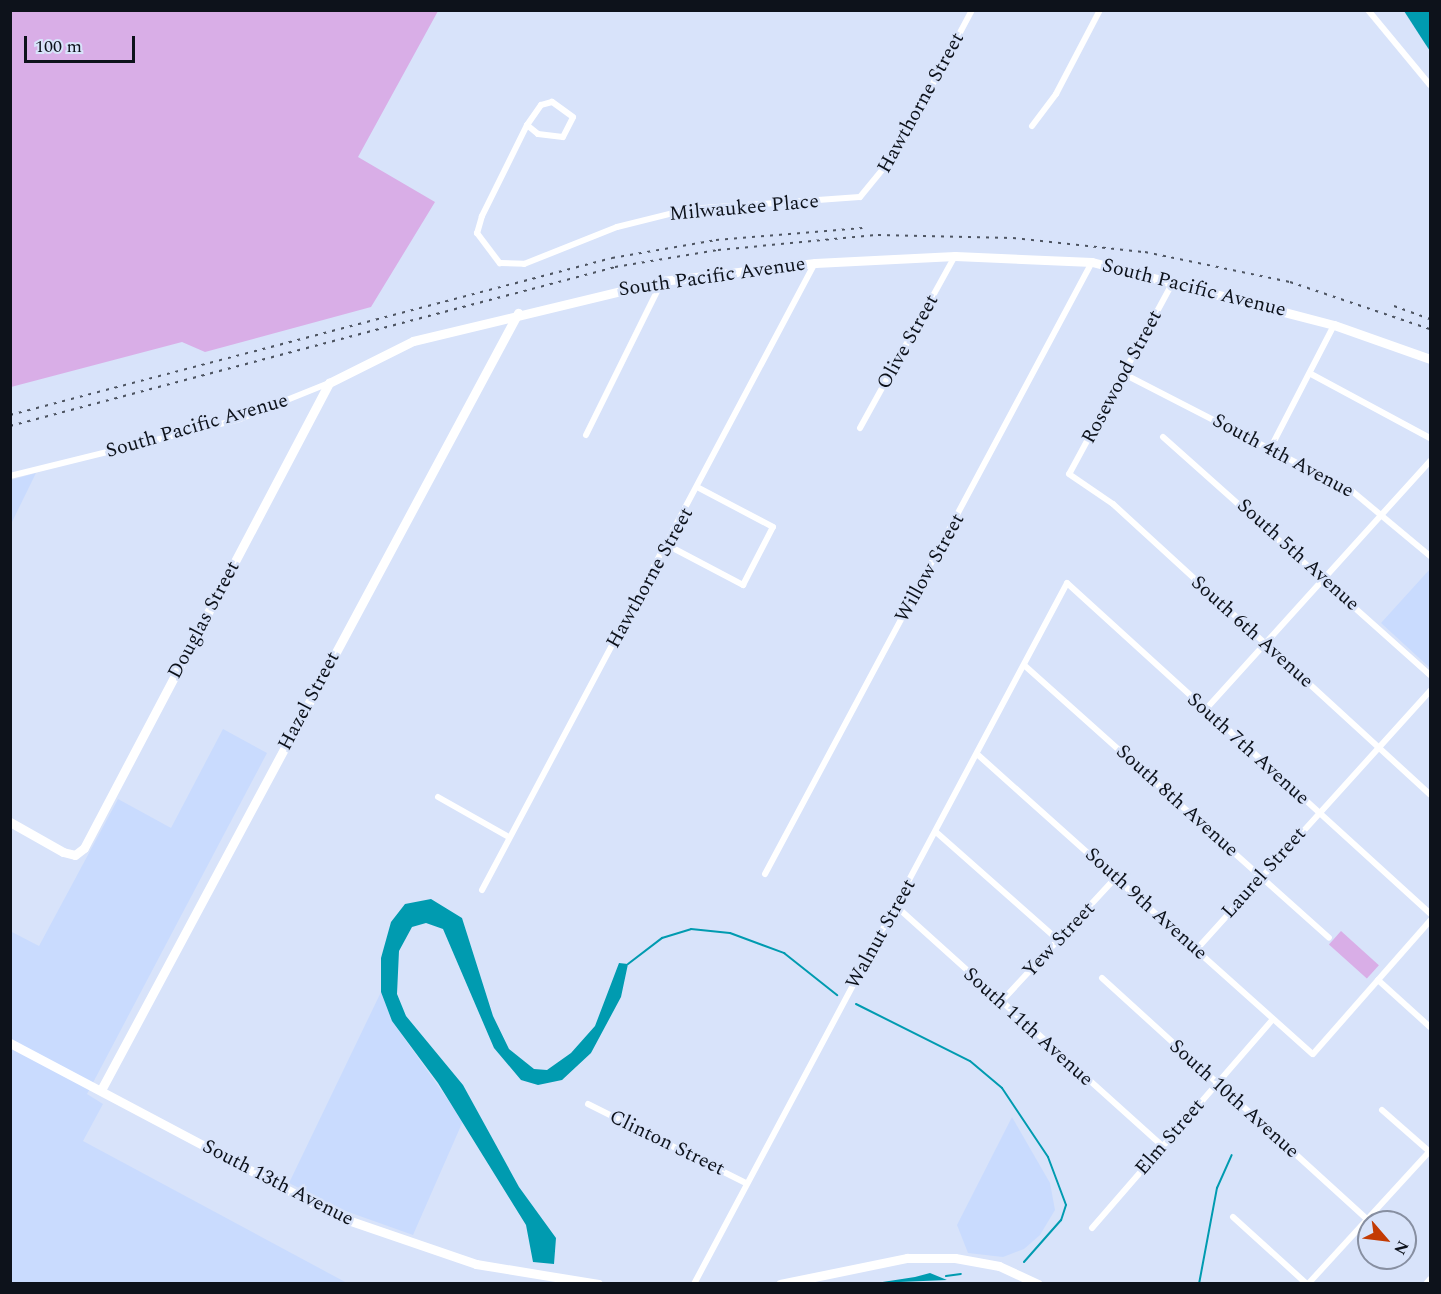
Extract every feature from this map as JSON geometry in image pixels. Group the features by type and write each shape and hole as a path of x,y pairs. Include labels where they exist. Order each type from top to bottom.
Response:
{"street":[{"name":"Hawthorne Street","path":"867,194 896,153 972,10"},
{"path":"1032,126 1056,94 1100,10"},
{"path":"1368,10 1431,85"},
{"name":"Milwaukee Place","path":"527,125 538,134 563,137 573,117 552,102 541,105 527,125 477,232 483,248 500,263 524,264 617,227 689,209 867,194"},
{"name":"South Pacific Avenue","path":"10,476 240,419 329,383 413,341 518,313 662,281 815,263 955,256 1092,262 1174,280 1334,325 1431,358"},
{"name":"Olive Street","path":"860,428 955,256"},
{"name":"Willow Street","path":"765,874 1092,262"},
{"name":"Hawthorne Street","path":"482,890 507,836 669,546 815,263"},
{"name":"Rosewood Street","path":"1069,474 1174,280"},
{"path":"586,435 662,281"},
{"name":"Hazel Street","path":"101,1090 518,313"},
{"path":"1271,447 1311,374 1334,325"},
{"name":"South 4th Avenue","path":"1124,374 1271,447 1383,514 1431,556"},
{"path":"1311,374 1431,438"},
{"name":"Douglas Street","path":"10,822 75,855 84,848 329,383"},
{"name":"South 5th Avenue","path":"1163,437 1431,675"},
{"path":"1206,710 1431,461"},
{"name":"South 6th Avenue","path":"1069,474 1113,504 1431,794"},
{"path":"669,546 743,585 773,527 699,488"},
{"name":"Walnut Street","path":"694,1284 897,907 1067,583"},
{"name":"South 7th Avenue","path":"1067,583 1431,913"},
{"name":"South 8th Avenue","path":"1024,665 1329,938"},
{"name":"Laurel Street","path":"1196,950 1318,812 1431,691"},
{"name":"South 9th Avenue","path":"978,754 1117,876 1313,1054 1378,980"},
{"path":"438,797 507,836"},
{"path":"936,832 1058,940"},
{"name":"Yew Street","path":"1000,1003 1117,876"},
{"name":"South 11th Avenue","path":"897,907 1000,1003 1161,1145"},
{"path":"1431,921 1378,980 1431,1027"},
{"name":"South 10th Avenue","path":"1102,978 1357,1212"},
{"name":"Elm Street","path":"1092,1228 1161,1145 1273,1019"},
{"name":"South 13th Avenue","path":"10,1043 339,1217 476,1264 598,1284"},
{"name":"Clinton Street","path":"588,1104 747,1183"},
{"path":"1375,1210 1430,1152 1382,1110"},
{"path":"1233,1216 1308,1284 1357,1230"},
{"path":"780,1284 907,1258 954,1258 999,1266 1038,1284"},
{"path":"1426,1284 1431,1279"}],"shaded area":[{"path":"11,10 438,11 358,157 435,202 371,307 205,352 182,342 11,387"},
{"path":"36,473 11,524 11,480"},
{"path":"1430,569 1430,668 1381,623"},
{"path":"223,729 267,753 87,1094 103,1104 83,1141 347,1283 11,1283 10,931 39,946 118,799 171,828"},
{"path":"1341,931 1379,965 1367,979 1329,944"},
{"path":"381,992 392,1021 463,1121 413,1235 340,1209 289,1183"},
{"path":"1012,1117 1050,1183 1055,1210 1040,1235 1024,1249 1003,1257 968,1253 957,1225"}],"water":[{"path":"1404,11 1430,11 1430,51 1424,42"},
{"path":"431,899 462,918 493,1016 509,1049 534,1069 547,1070 571,1053 595,1026 619,963 628,964 621,997 591,1053 562,1080 538,1085 521,1080 494,1048 443,929 426,923 412,927 399,951 397,994 406,1016 463,1085 519,1187 556,1238 554,1264 533,1262 526,1225 438,1083 392,1021 381,992 381,958 391,922 405,904"},
{"path":"930,1273 947,1280 876,1283 915,1277"}],"waterway":[{"path":"628,964 662,938 691,929 730,933 784,953 837,995"},
{"path":"856,1004 970,1061 1002,1088 1048,1157 1066,1205 1061,1220 1024,1262"},
{"path":"1199,1284 1217,1188 1232,1155"},
{"path":"946,1276 961,1274"}],"railway":[{"path":"10,415 612,258 716,240 863,228"},
{"path":"10,426 615,267 718,250 878,235 1013,238 1145,252 1290,282 1430,329"},
{"path":"1394,306 1430,319"}]}
